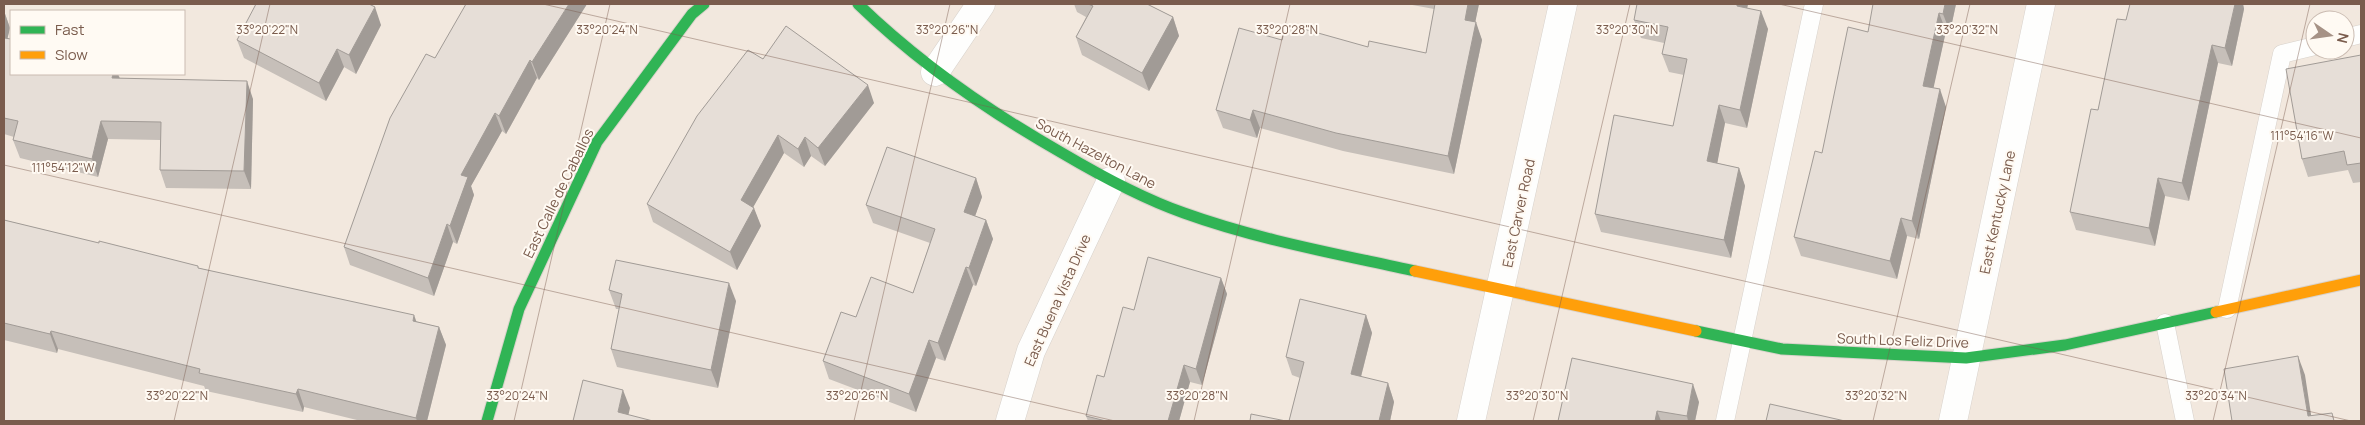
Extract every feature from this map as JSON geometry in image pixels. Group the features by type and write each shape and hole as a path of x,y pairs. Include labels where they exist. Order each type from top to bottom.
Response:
{"street":[{"name":"East Calle de Caballos","path":"487,421 519,309 597,142 692,14 704,4"},
{"name":"South Hazelton Lane","path":"858,4 879,25 935,72 1015,127 1111,181 1183,213 1259,237 1502,290"},
{"path":"935,72 981,4"},
{"name":"East Carver Road","path":"1471,421 1502,290 1563,4"},
{"name":"East Kentucky Lane","path":"1953,421 2041,4"},
{"name":"East Buena Vista Drive","path":"1010,421 1031,351 1111,181"},
{"name":"South Los Feliz Drive","path":"1502,290 1782,349 1966,358 2065,345 2361,280"}],"lane":[{"path":"1725,421 1814,4"},
{"path":"2227,309 2282,54 2305,48"},
{"path":"2165,323 2185,421"}],"shaded area":[{"path":"4,4 2361,4 2361,421 4,421"}],"building":[{"path":"256,4 369,4 375,7 349,55 337,49 319,83 237,40"},
{"path":"466,4 569,4 532,62 530,60 499,116 495,113 461,175 468,177 450,226 447,224 428,278 344,247 390,118 426,54 435,58"},
{"path":"1088,4 1147,4 1173,17 1142,73 1076,37 1093,6"},
{"path":"1435,4 1468,4 1465,20 1476,22 1448,156 1336,133 1253,110 1250,120 1216,110 1239,28 1282,40 1286,24 1368,47 1369,41 1426,53"},
{"path":"1637,4 1737,4 1737,6 1761,11 1740,110 1719,105 1707,161 1739,168 1724,240 1595,214 1614,115 1673,126 1687,59 1662,54 1668,27 1634,20"},
{"path":"1873,4 1945,4 1943,14 1939,13 1923,86 1940,89 1912,221 1901,218 1890,261 1794,237 1815,151 1822,153 1848,27 1868,32"},
{"path":"2130,4 2235,4 2225,48 2212,45 2182,183 2158,178 2149,228 2070,212 2091,109 2098,110 2117,19 2126,20"},
{"path":"786,26 868,85 818,148 805,137 798,149 778,135 741,200 754,208 730,252 647,204 697,116 748,50 763,59"},
{"path":"4,38 10,39 10,75 113,75 112,78 247,81 244,171 160,170 161,122 101,121 92,159 13,140 18,121 4,118"},
{"path":"2361,55 2361,163 2347,165 2344,151 2302,159 2286,69 2334,60 2355,60 2355,56"},
{"path":"887,147 976,178 964,212 986,220 969,268 966,267 938,343 929,340 909,394 823,361 841,312 856,317 871,277 913,293 935,229 866,205"},
{"path":"4,220 99,243 99,241 198,266 198,268 414,315 413,321 439,327 416,418 298,389 296,394 199,373 200,369 51,331 50,334 4,323"},
{"path":"1148,257 1221,278 1196,369 1184,365 1168,421 1106,421 1086,416 1097,375 1104,377 1123,307 1134,310"},
{"path":"616,260 729,283 711,370 611,349 622,294 609,290"},
{"path":"1300,299 1366,315 1351,374 1388,383 1379,421 1289,421 1304,362 1286,357"},
{"path":"2298,356 2308,416 2332,413 2334,421 2232,421 2224,369"},
{"path":"1572,358 1693,384 1687,416 1657,411 1655,421 1558,421"},
{"path":"583,380 623,390 618,412 653,421 573,421"},
{"path":"1770,404 1845,421 1766,421"},
{"path":"1251,414 1286,421 1250,421"}],"traffic: fast":[{"path":"487,421 519,309 597,142 692,14 704,4"},
{"path":"858,4 905,46 981,103 1077,162 1137,193 1212,223 1299,246 1415,271"},
{"path":"1696,331 1782,349 1966,358 2065,345 2216,312"}],"traffic: slow":[{"path":"1415,271 1696,331"},
{"path":"2216,312 2361,280"}]}
